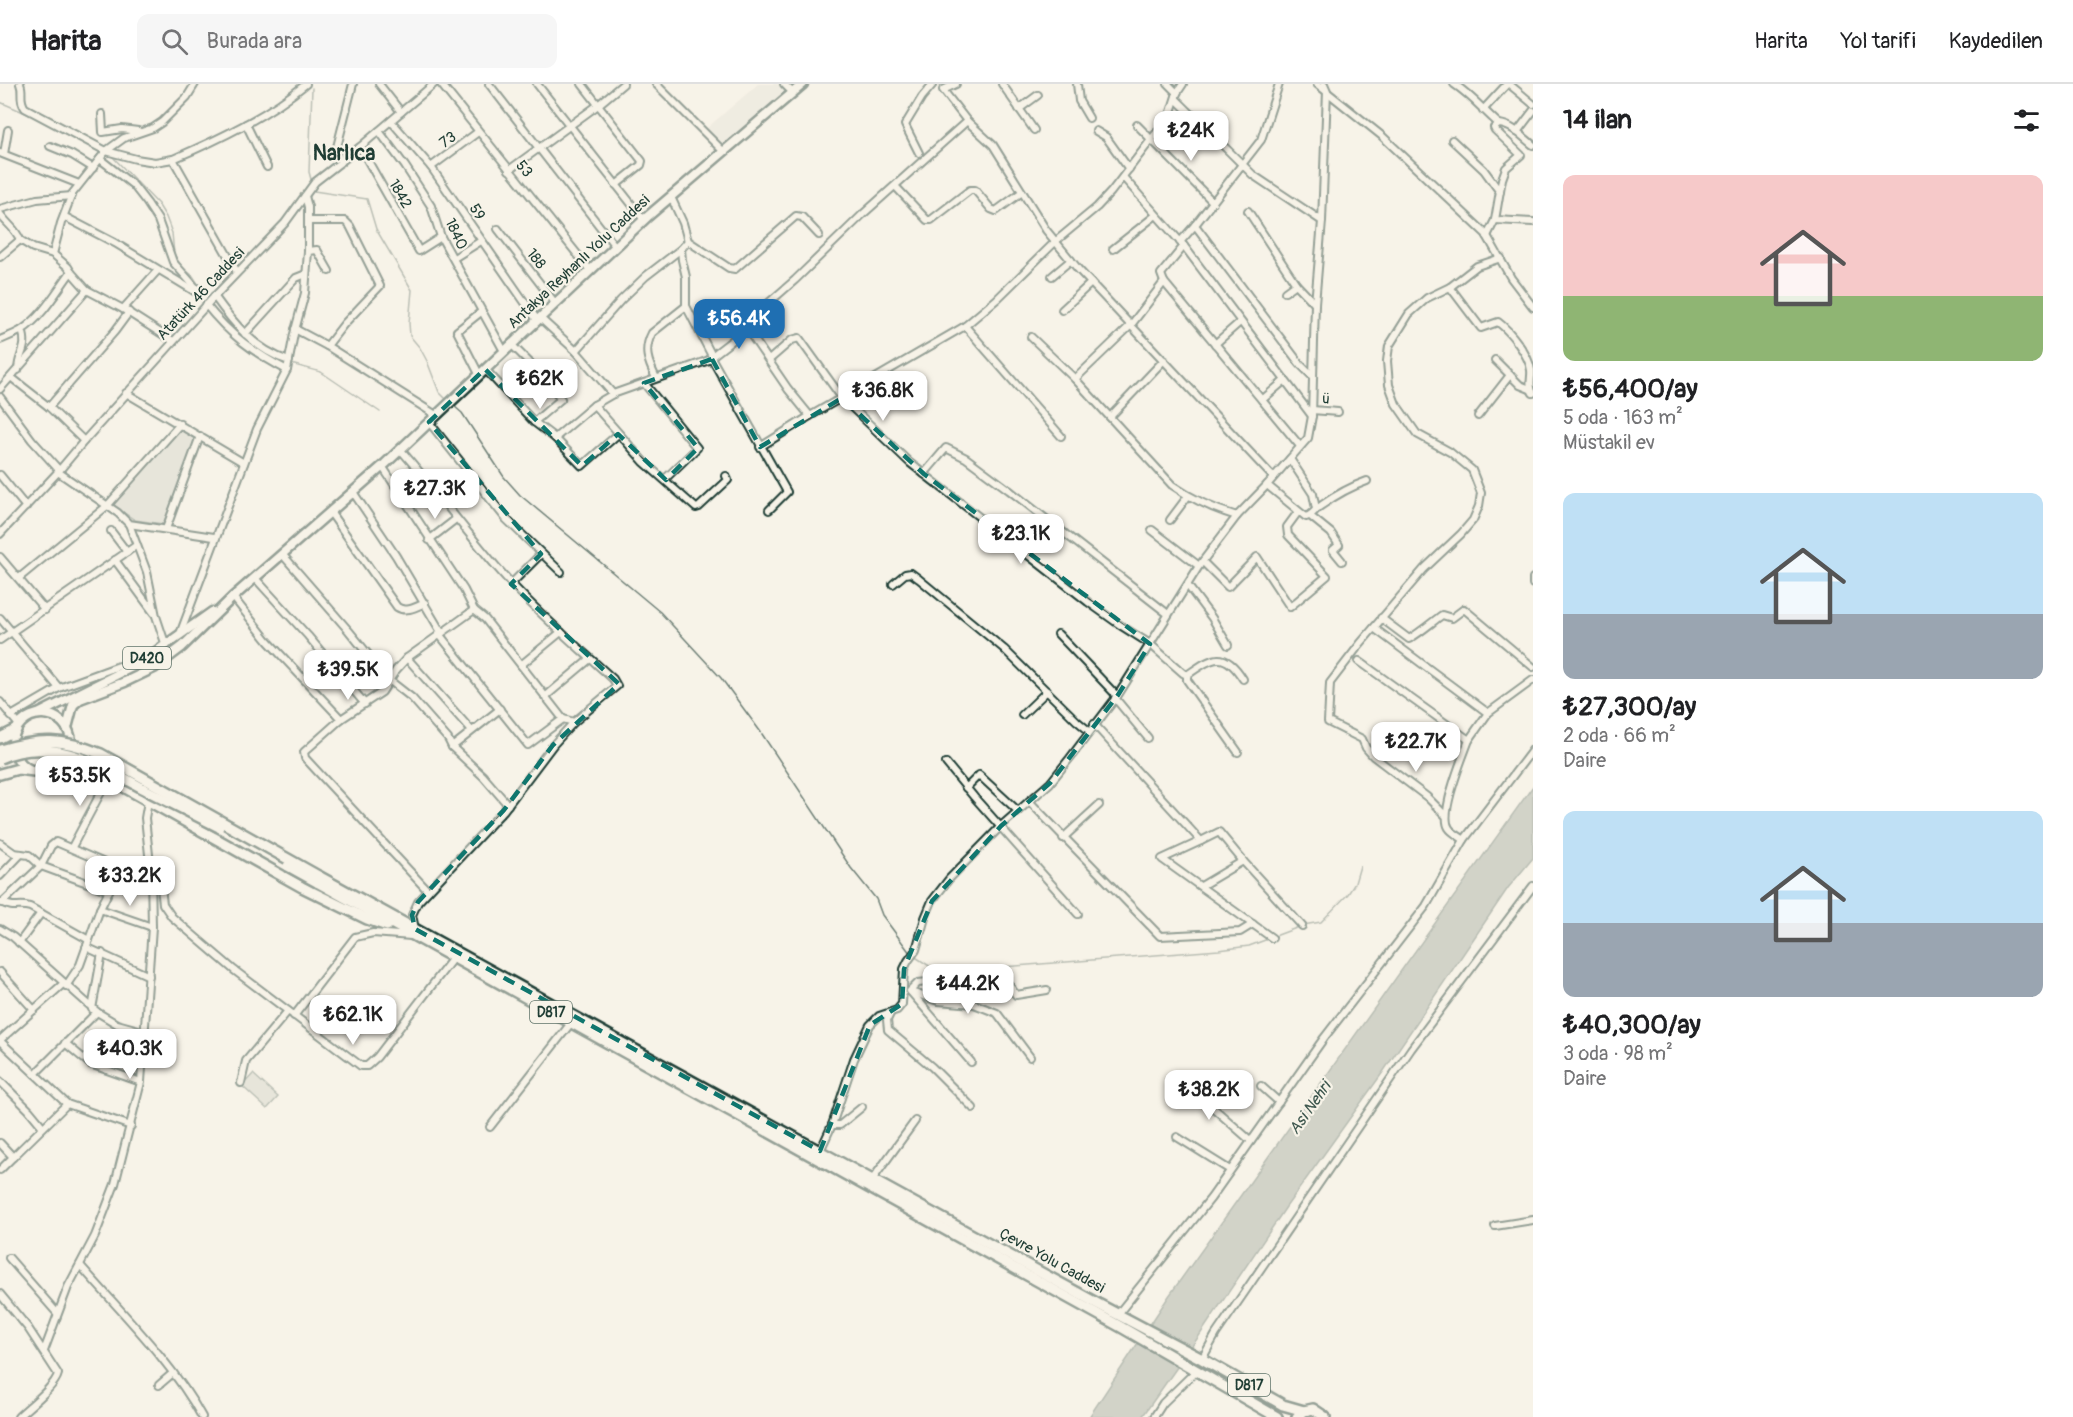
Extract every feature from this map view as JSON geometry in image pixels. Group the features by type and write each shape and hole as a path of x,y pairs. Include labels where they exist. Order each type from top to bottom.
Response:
{"highway":[{"path":"0,738 17,728"},
{"path":"0,750 26,742 54,740 101,754 319,880"},
{"path":"0,758 33,750 58,750 91,760 319,880"},
{"path":"57,768 87,769 302,887 367,919 414,933"},
{"path":"0,774 18,769 34,771"},
{"name":"D817","path":"319,880 787,1138"},
{"name":"D817","path":"414,933 453,958 787,1138"},
{"name":"Çevre Yolu Caddesi","path":"787,1138 820,1151 1122,1320 1192,1369 1277,1417"},
{"name":"Çevre Yolu Caddesi","path":"787,1138 1122,1320 1199,1357 1300,1414 1313,1409 1325,1417"}],"main road":[{"name":"Antakya Reyhanlı Yolu Caddesi","path":"245,586 382,466 615,246 802,84"},
{"name":"D420","path":"38,714 140,663 245,586"},
{"name":"D420","path":"68,728 74,705 80,699 154,668 182,647 245,586"},
{"path":"38,714 55,717 68,728 71,746 64,763 57,768 42,772 34,771 20,762 15,755 13,738 17,728 24,720 38,714"}],"street":[{"path":"20,84 20,98 25,108 106,151 155,162 173,159 222,138 288,99 306,84"},
{"path":"53,254 72,196 106,151 124,138 153,128 162,122 188,97 195,84"},
{"path":"341,162 336,152 353,84"},
{"path":"379,84 401,112"},
{"name":"Atatürk 46 Caddesi","path":"0,534 209,299 285,223 313,185 434,84"},
{"name":"53","path":"441,84 590,270"},
{"path":"489,84 615,246"},
{"path":"537,84 644,220"},
{"path":"582,84 642,161 641,165 616,185"},
{"path":"509,170 623,84"},
{"path":"656,84 724,152"},
{"path":"784,84 793,93"},
{"path":"919,153 905,125 935,84 967,122 993,146 1022,192 1071,260 1273,477"},
{"path":"942,90 956,84"},
{"path":"1002,84 1034,130"},
{"path":"1077,84 1079,101 1089,118"},
{"path":"1168,84 1253,175 1322,221"},
{"path":"760,447 965,326 997,299 1056,241 1096,207 1123,177 1170,115 1183,84"},
{"path":"1279,84 1261,140 1195,225 1161,274 1164,282 1300,446"},
{"path":"1317,84 1325,87 1382,136 1487,236 1510,278 1533,307"},
{"path":"1454,84 1470,94 1474,101 1499,124 1504,124 1517,132 1533,145"},
{"path":"1483,110 1508,84 1533,104"},
{"path":"820,1151 832,1125 854,1059 870,1025 879,1016 890,1014 902,1004 902,987 908,961 916,950 932,902 949,879 1001,826 1050,783 1116,697 1201,564 1237,516 1308,438 1312,413 1315,304 1322,221 1325,87"},
{"path":"1019,109 1038,95"},
{"path":"1517,132 1533,111"},
{"path":"102,114 103,132 122,129 138,132"},
{"name":"59","path":"391,121 431,166 481,241 538,319 576,351 613,394"},
{"path":"555,438 594,405 613,394 712,357 747,329 749,320 967,122"},
{"path":"246,124 267,167"},
{"path":"1487,236 1495,220 1501,193 1500,184 1506,168 1521,155 1495,130 1494,128 1499,124"},
{"path":"1137,125 1213,202"},
{"path":"8,129 2,154 79,184"},
{"name":"1840","path":"379,131 431,206 441,237 504,351"},
{"path":"1096,131 1106,137 1129,170"},
{"name":"73","path":"431,166 478,132"},
{"path":"1452,140 1484,170 1501,193"},
{"path":"50,146 72,155 93,168"},
{"name":"1842","path":"360,147 419,252 441,237"},
{"path":"100,159 133,185 147,203 158,220 173,262 261,348 289,361"},
{"path":"173,159 237,272"},
{"path":"1123,177 1182,244 1284,381 1312,413"},
{"path":"896,187 927,220 932,220 970,190 978,193 991,209 996,211 1022,192"},
{"path":"72,196 37,199 0,210 6,224 20,240 33,248 53,254 68,267 87,290 126,310 173,341"},
{"path":"178,637 214,537 264,412 287,370 305,293 308,207 305,196"},
{"path":"671,197 688,241 729,268 735,269 796,216 802,218 819,236"},
{"path":"1248,211 1296,284 1315,304"},
{"path":"1113,249 1156,215"},
{"path":"64,217 115,243 209,299 224,326 250,349 287,370"},
{"path":"1495,220 1533,222"},
{"path":"308,221 345,221 350,226 380,286 344,324 327,346"},
{"path":"1195,225 1300,364 1313,377"},
{"name":"188","path":"498,229 555,303"},
{"path":"0,257 20,240"},
{"path":"454,258 481,241"},
{"path":"576,351 638,284 688,241"},
{"path":"308,251 317,249 329,271"},
{"path":"681,249 686,277 686,306 723,381 786,492 769,510"},
{"path":"1446,816 1427,797 1372,756 1362,740 1328,723 1330,683 1381,618 1424,569 1473,520 1479,506 1481,493 1472,470 1450,452 1417,434 1396,404 1389,385 1387,361 1393,337 1409,314 1427,298 1450,287 1478,266 1501,258"},
{"path":"1052,276 1071,260"},
{"path":"49,407 115,331 126,310 158,270"},
{"path":"0,340 22,330 44,309 71,272"},
{"path":"245,334 296,278 306,274"},
{"path":"1075,379 1131,325 1164,282"},
{"path":"1062,310 1091,283"},
{"path":"1285,292 1296,284"},
{"path":"1450,287 1481,328 1498,322 1517,342 1531,366 1532,391 1520,386 1495,360"},
{"path":"0,389 87,290"},
{"path":"656,378 646,353 649,338 652,333 686,306"},
{"path":"481,312 457,331 482,371 582,466 618,434"},
{"path":"1215,344 1240,322"},
{"path":"965,326 1061,436"},
{"path":"295,329 327,346 436,415"},
{"path":"747,329 788,389 810,416"},
{"path":"18,370 25,344 22,330"},
{"path":"1031,337 1075,379 1162,477 1188,496 1216,510 1237,516"},
{"path":"769,360 792,340 799,338 842,398 924,474 1104,614 1150,644 1187,675 1187,680 1238,752"},
{"path":"511,344 548,381 561,399 534,422"},
{"path":"1110,417 1164,360"},
{"path":"1479,416 1510,375"},
{"path":"12,378 49,407 84,441"},
{"path":"1262,400 1284,381"},
{"path":"644,382 697,448 665,480"},
{"path":"126,393 244,463"},
{"path":"0,397 58,471 129,524 150,584 156,616 166,646"},
{"path":"594,405 645,462 696,508 728,480 726,476"},
{"name":"ü","path":"1312,413 1338,412"},
{"path":"429,422 507,519 561,572"},
{"path":"19,578 107,506 180,424"},
{"path":"166,529 200,436"},
{"path":"924,474 946,448 966,458 1168,614"},
{"path":"294,1016 355,937 373,933 414,933 412,915 418,902 508,804 553,745 574,722 617,686 613,679 511,584 456,519 429,481 400,449"},
{"path":"1290,459 1313,494 1316,509"},
{"path":"382,466 464,590 474,610 485,619 563,719 574,722"},
{"path":"0,475 26,507"},
{"path":"1267,485 1306,518 1349,488 1367,482"},
{"path":"352,492 396,556 425,603 440,633 528,745 563,719"},
{"path":"1170,520 1188,496"},
{"path":"330,512 397,607 407,610 425,603"},
{"path":"1152,530 1201,564 1228,587 1257,557 1290,607 1327,576 1288,535 1287,527 1298,512"},
{"path":"1310,516 1331,533 1339,544 1333,550 1342,561"},
{"path":"429,540 456,519"},
{"path":"129,524 214,537"},
{"path":"111,531 127,552"},
{"path":"0,640 137,545"},
{"path":"282,554 350,631 389,680 412,698 448,739 452,747 508,804"},
{"path":"511,584 541,554"},
{"path":"0,557 45,610"},
{"path":"115,560 156,616"},
{"path":"893,584 905,574 911,573 1004,649 1089,731"},
{"path":"255,578 365,704"},
{"path":"1533,578 1533,584"},
{"path":"1188,586 1212,618 1228,645"},
{"path":"233,597 268,640 341,719"},
{"path":"1381,618 1409,639 1442,615 1452,618 1464,609 1533,667"},
{"path":"428,891 305,758 304,752 341,719 382,692 407,658 474,610"},
{"path":"0,618 59,688"},
{"path":"1374,628 1488,713"},
{"path":"521,665 561,632"},
{"path":"1058,634 1116,697 1148,738"},
{"path":"407,658 471,730"},
{"path":"1187,675 1214,658 1219,658 1225,659 1236,667 1243,679"},
{"path":"544,697 590,659"},
{"path":"1359,661 1469,740"},
{"path":"11,716 59,688 119,666"},
{"path":"1464,840 1449,828 1446,816 1454,779 1469,740 1488,713 1533,680"},
{"path":"1022,715 1047,691"},
{"path":"0,702 17,728"},
{"path":"452,747 500,709"},
{"path":"1094,724 1201,841"},
{"path":"1122,1320 1330,1030 1426,906 1464,840 1533,749"},
{"path":"946,763 1078,914"},
{"path":"966,788 979,775 1018,811"},
{"path":"72,847 108,779"},
{"path":"44,1351 57,1313 95,1236 115,1184 141,1083 152,927 151,873 145,818 148,801"},
{"path":"1029,801 1160,936 1240,932 1253,924"},
{"path":"1064,838 1099,805"},
{"path":"1272,938 1162,859 1219,832 1302,926"},
{"path":"149,976 102,953 27,906 13,907 1,902 41,866 55,842 58,841 151,883"},
{"path":"0,843 10,851 31,857 41,866 109,891"},
{"path":"0,876 21,854"},
{"path":"1201,886 1243,861"},
{"path":"119,870 100,909 76,972 65,985 0,1040 67,1104 131,1126"},
{"path":"151,873 160,879 163,904 167,913 234,970 360,1066 367,1066 377,1057 453,958"},
{"path":"1199,1357 1411,1049 1533,886"},
{"path":"100,909 152,927"},
{"path":"19,942 41,913"},
{"path":"0,929 19,942 94,1011 117,1024 146,1032"},
{"path":"35,1074 94,1011 102,953"},
{"path":"0,972 34,1010"},
{"path":"910,991 918,983 998,975 1003,976 1016,995 1047,990"},
{"path":"902,987 938,1001 974,1004 997,1013 1030,1057"},
{"path":"910,991 971,1062"},
{"path":"241,1083 246,1061 288,1011"},
{"path":"890,1014 887,1020 888,1030 973,1108"},
{"path":"490,1126 572,1023"},
{"path":"65,1043 90,1064 141,1083"},
{"path":"0,1081 43,1126"},
{"path":"1186,1084 1251,1141"},
{"path":"1261,1086 1279,1102"},
{"path":"0,1170 67,1104"},
{"path":"832,1125 840,1125 862,1107"},
{"path":"872,1180 915,1121"},
{"path":"1177,1137 1230,1170"},
{"path":"0,1143 13,1157"},
{"path":"1495,1226 1533,1220"},
{"path":"9,1258 57,1313"},
{"path":"80,1265 173,1372 190,1395 202,1417"},
{"path":"0,1294 28,1328 56,1370 57,1379 18,1417"},
{"path":"1154,1417 1162,1403 1192,1369"},
{"path":"159,1384 173,1372"}],"highlighted area":[{"path":"712,359 760,447 842,398 924,474 1150,644 1118,695 1050,783 1001,826 932,901 904,969 902,1004 870,1025 820,1151 415,929 412,915 418,902 504,810 553,745 619,684 511,584 541,554 429,422 485,369 582,466 618,434 666,480 698,448 644,383"}],"shaded area":[{"path":"758,84 778,84 786,93 724,147 707,128"},
{"path":"179,429 197,440 163,524 135,520 111,504"},
{"path":"253,1074 278,1097 267,1109 242,1086"}],"water":[{"name":"Asi Nehri","path":"1533,786 1533,858 1508,888 1199,1336 1142,1417 1089,1417 1169,1296"}],"waterway":[{"path":"312,88 309,172 312,183"},
{"path":"0,102 35,117"},
{"path":"112,156 158,204 172,233 174,254 181,266 193,276 201,289 211,298"},
{"path":"313,188 314,191 367,199 376,229 412,290 410,336 420,348 439,392 446,399"},
{"path":"221,311 229,323 246,339"},
{"path":"291,364 321,372 380,412"},
{"path":"454,406 462,413 504,477 520,495 660,612 721,678 760,731 851,868 876,899 882,915 910,953"},
{"path":"1303,925 1321,922 1348,894 1355,883 1360,866"},
{"path":"1275,936 1299,927"},
{"path":"914,956 937,971 950,971 1219,950 1249,946 1268,939"}],"district":[{"name":"Narlıca","path":"344,153"}]}
